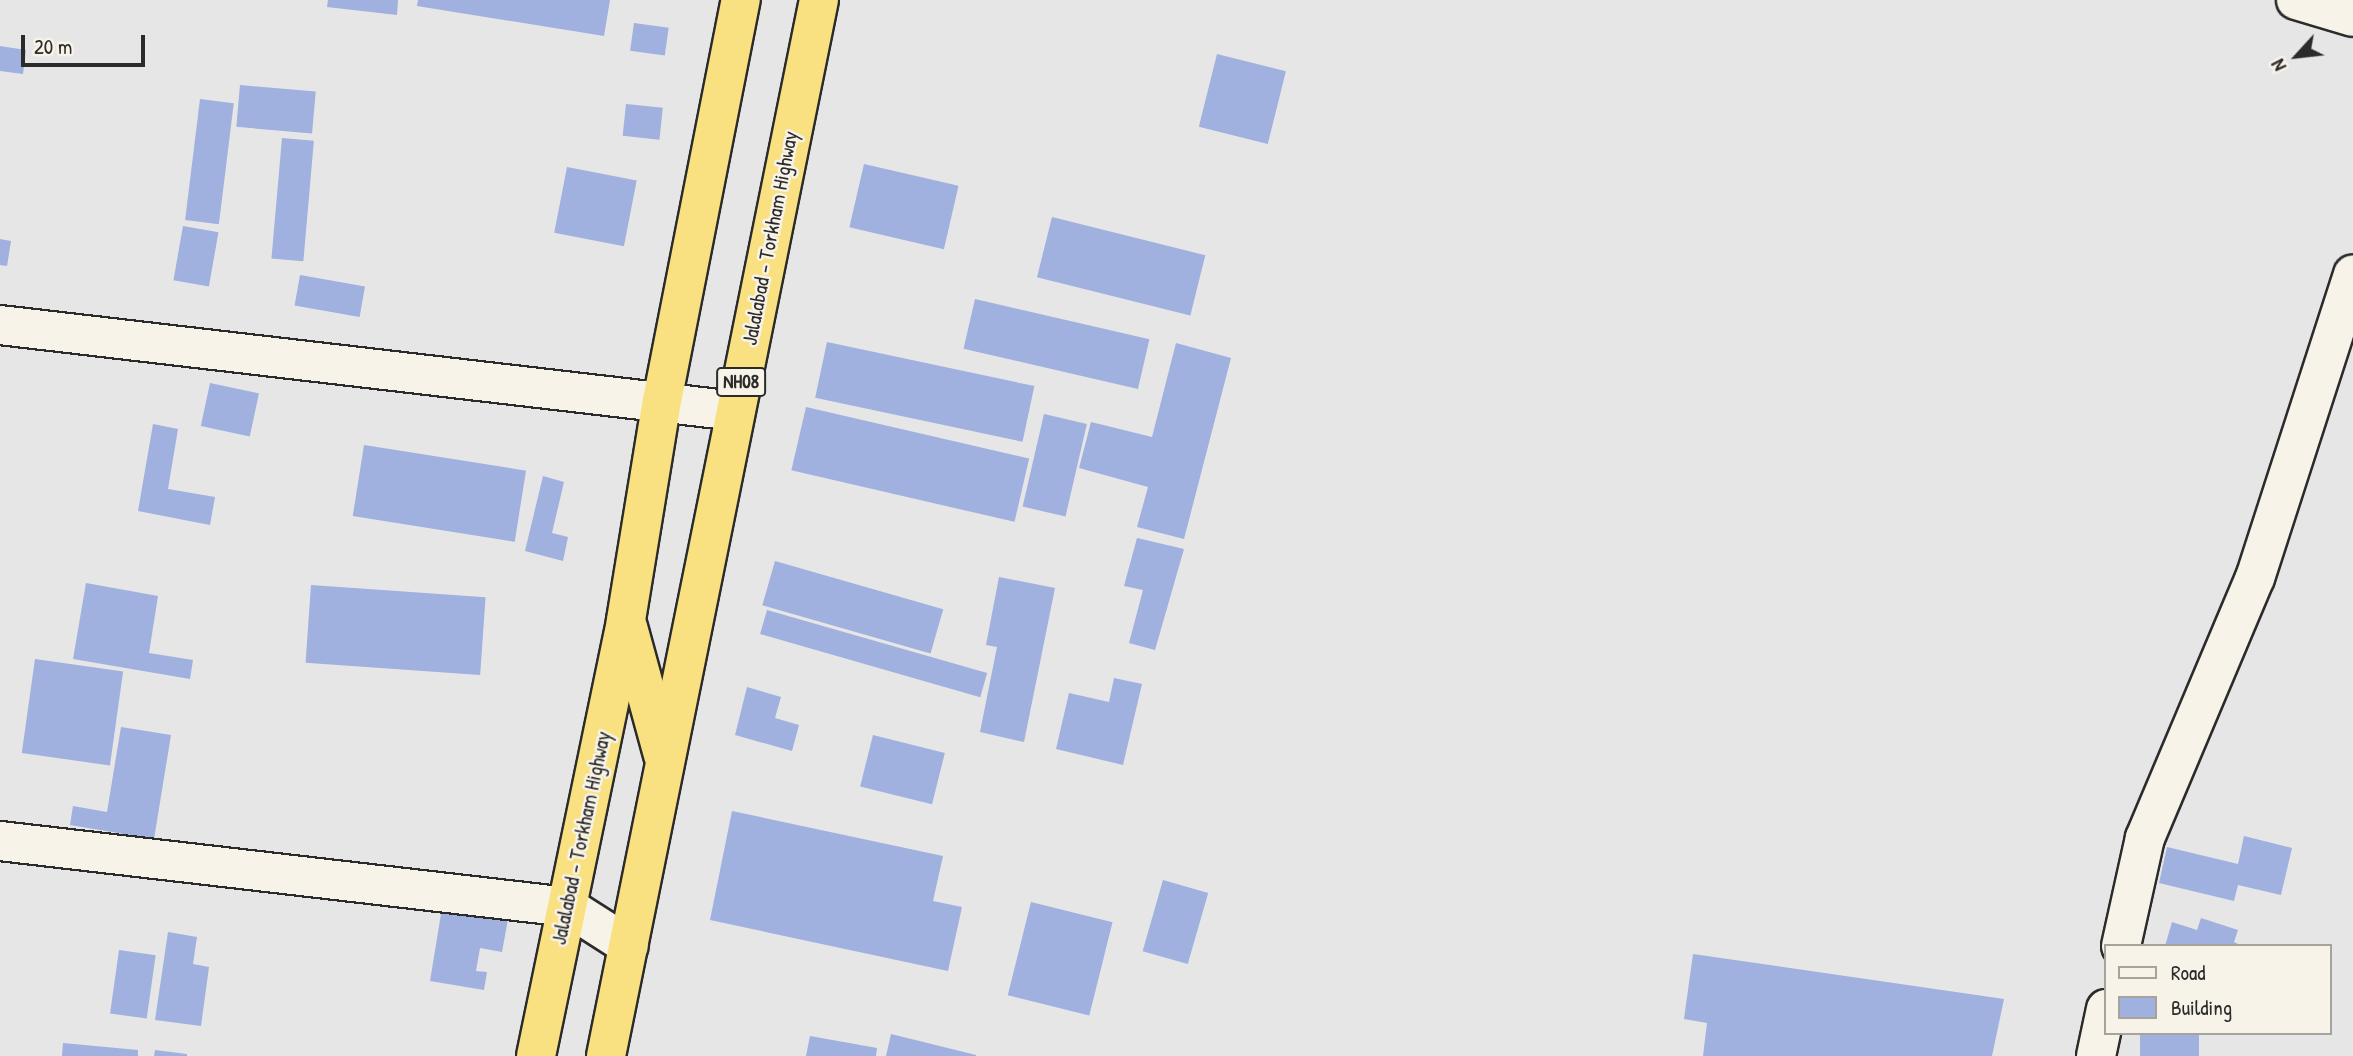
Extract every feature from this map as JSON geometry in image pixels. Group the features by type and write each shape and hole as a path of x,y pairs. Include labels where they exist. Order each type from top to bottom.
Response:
{"highway":[{"name":"Jalalabad - Torkham Highway","path":"536,1056 626,620 662,401 741,0"},
{"name":"Jalalabad - Torkham Highway","path":"606,1056 818,0"},
{"name":"Jalalabad - Torkham Highway","path":"626,620 665,764"}],"street":[{"path":"2296,0 2353,17"},
{"path":"2121,944 2145,838 2255,579 2353,274"},
{"path":"0,325 735,411"},
{"path":"0,841 568,907 629,946"},
{"path":"2096,1056 2104,1018"}],"building":[{"path":"328,0 398,0 397,15 327,7"},
{"path":"418,0 610,0 604,36 417,6"},
{"path":"634,23 669,28 665,56 630,51"},
{"path":"0,46 26,50 23,74 0,71"},
{"path":"1217,54 1286,71 1268,144 1199,127"},
{"path":"240,85 316,92 312,133 236,127"},
{"path":"200,99 234,103 219,224 185,220"},
{"path":"626,104 663,108 659,140 623,136"},
{"path":"282,138 314,141 303,261 271,259"},
{"path":"864,164 959,186 944,249 849,227"},
{"path":"567,167 637,181 624,246 554,233"},
{"path":"1052,217 1205,255 1190,315 1037,277"},
{"path":"183,226 218,232 209,286 173,280"},
{"path":"0,239 11,241 7,266 0,265"},
{"path":"300,275 365,286 360,317 295,306"},
{"path":"975,299 1149,339 1138,389 964,349"},
{"path":"827,342 1034,386 1023,442 815,398"},
{"path":"1176,343 1231,358 1184,539 1137,527 1148,487 1079,468 1091,422 1152,437"},
{"path":"210,383 259,393 250,436 201,426"},
{"path":"806,407 1029,459 1015,522 791,470"},
{"path":"1044,414 1087,424 1066,516 1023,507"},
{"path":"153,424 178,429 168,489 215,497 210,525 138,511"},
{"path":"364,445 526,471 515,542 353,516"},
{"path":"543,476 564,482 552,533 568,537 563,561 525,551"},
{"path":"1137,538 1184,549 1155,650 1129,643 1143,590 1124,586"},
{"path":"775,561 943,609 931,653 762,605"},
{"path":"999,577 1055,588 1024,742 980,732 997,647 986,645"},
{"path":"86,583 158,596 149,653 193,660 190,679 73,659"},
{"path":"311,585 486,597 480,675 306,663"},
{"path":"767,610 987,673 980,697 760,634"},
{"path":"35,659 123,671 110,765 22,753"},
{"path":"1114,678 1142,684 1123,765 1056,749 1069,693 1109,702"},
{"path":"747,687 781,697 775,718 799,725 792,751 735,735"},
{"path":"121,727 171,735 154,839 70,825 73,806 107,812"},
{"path":"873,735 945,753 932,804 860,786"},
{"path":"732,811 943,856 933,901 962,907 948,971 710,920"},
{"path":"2244,836 2292,848 2281,895 2238,885 2234,901 2159,883 2167,847 2238,864"},
{"path":"1163,880 1208,893 1188,964 1143,951"},
{"path":"1031,902 1113,922 1089,1015 1008,995"},
{"path":"442,908 508,919 502,952 480,948 476,971 487,972 484,990 430,981"},
{"path":"2201,918 2238,930 2234,942 2238,944 2166,944 2172,922 2197,930"},
{"path":"168,932 197,937 193,964 209,967 201,1026 155,1020"},
{"path":"119,950 156,955 147,1019 110,1013"},
{"path":"1693,954 2004,999 1992,1056 1703,1056 1707,1023 1684,1019"},
{"path":"891,1034 976,1055 976,1056 886,1056"},
{"path":"2140,1035 2199,1035 2199,1056 2140,1056"},
{"path":"810,1036 877,1048 876,1056 806,1056"},
{"path":"63,1043 138,1050 138,1056 62,1056"},
{"path":"155,1050 187,1054 187,1056 154,1056"}]}
